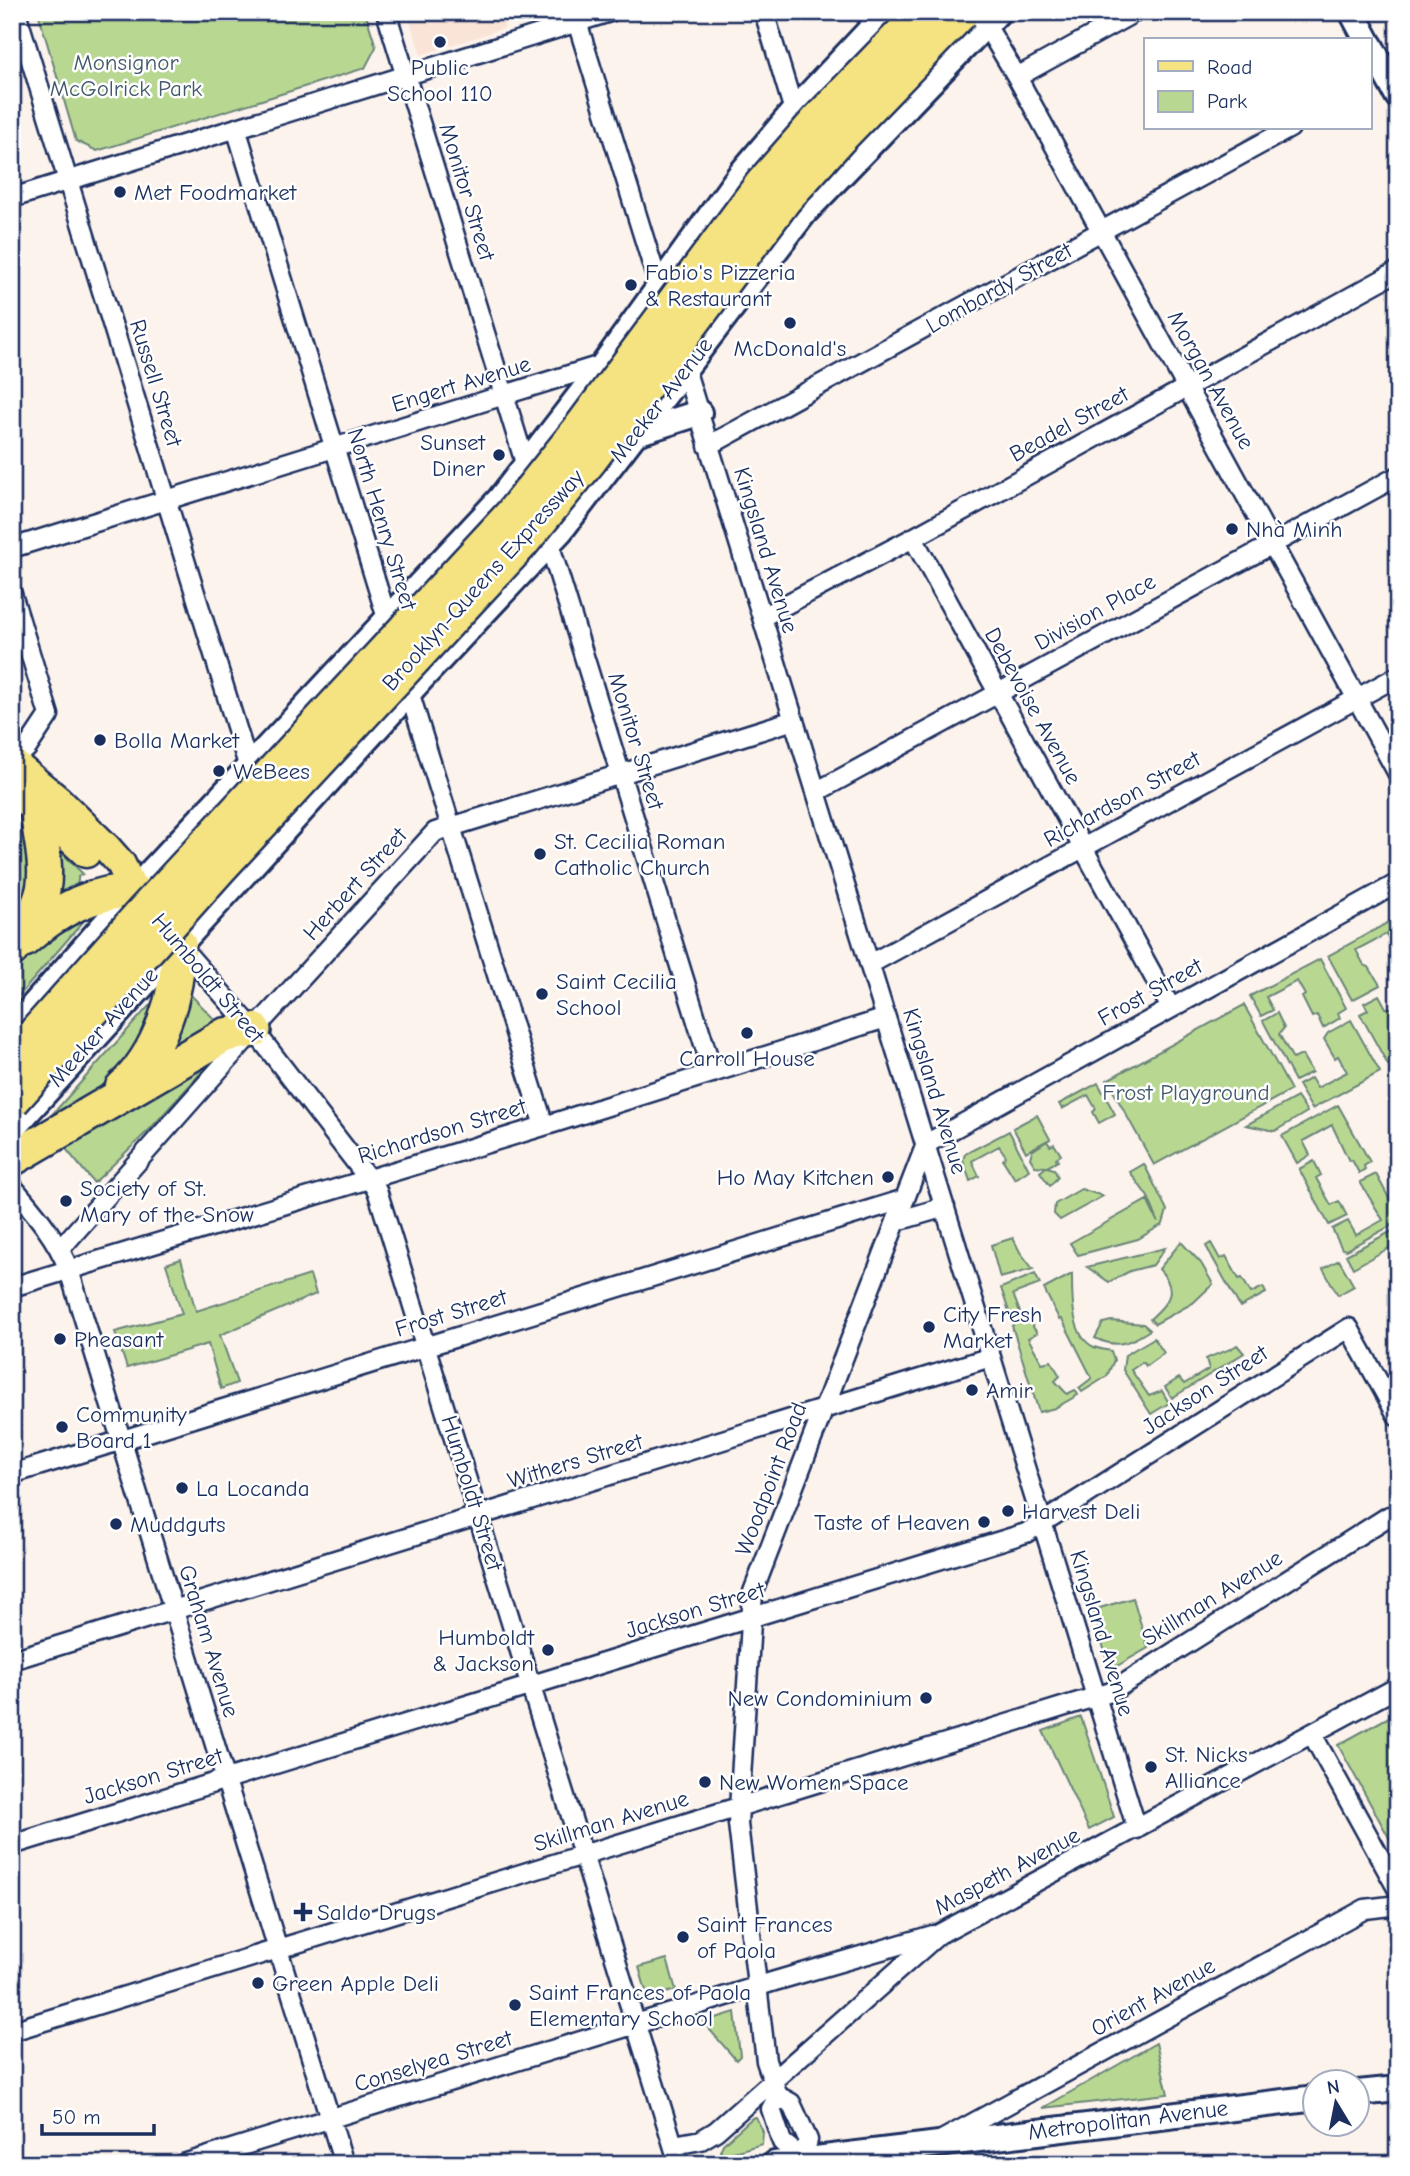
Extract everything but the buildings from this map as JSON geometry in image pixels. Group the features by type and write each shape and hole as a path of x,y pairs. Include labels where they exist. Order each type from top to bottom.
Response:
{"highway":[{"name":"Brooklyn-Queens Expressway","path":"12,1059 140,915 510,516 578,431 761,185 817,121 922,12"},
{"name":"Brooklyn-Queens Expressway","path":"12,1101 220,867 531,533 591,459 785,200 830,149 981,15"},
{"path":"12,950 43,889 44,872 37,812"},
{"path":"12,950 69,907 103,894 134,891"},
{"path":"95,1111 135,1074 157,1040 175,984 179,944"},
{"path":"12,1159 225,1035 254,1030"}],"main road":[{"path":"12,1030 134,891 500,499 604,364 727,192 794,111 887,12"},
{"path":"1352,12 1366,38"},
{"name":"Meeker Avenue","path":"12,1129 409,692 549,543 804,213 981,15"},
{"path":"1372,49 1388,81"},
{"path":"633,435 699,413"},
{"path":"12,762 58,800 106,847 121,864 134,891"},
{"path":"12,791 59,828 103,872 134,891"},
{"name":"Humboldt Street","path":"134,891 179,944"},
{"path":"1372,2092 1398,2089"},
{"name":"Metropolitan Avenue","path":"775,2164 1302,2100"}],"street":[{"name":"Russell Street","path":"16,12 248,768"},
{"name":"Monitor Street","path":"386,12 526,466"},
{"path":"12,198 406,75 576,17 611,12"},
{"path":"764,12 794,111"},
{"path":"1017,77 1135,12"},
{"name":"Morgan Avenue","path":"981,15 1398,774"},
{"name":"Kingsland Avenue","path":"576,17 660,285 683,314 686,368 708,446 1138,1829"},
{"name":"North Henry Street","path":"236,128 544,1126"},
{"name":"Lombardy Street","path":"708,446 1286,130"},
{"name":"Beadel Street","path":"762,617 913,538 1398,271"},
{"name":"Engert Avenue","path":"12,548 505,397 604,364"},
{"name":"Division Place","path":"816,792 1271,543 1398,477"},
{"name":"Debevoise Avenue","path":"913,538 1171,1009"},
{"name":"Monitor Street","path":"549,543 713,1073"},
{"path":"12,594 49,715 27,748 12,762"},
{"name":"Richardson Street","path":"870,964 1398,676"},
{"name":"Herbert Street","path":"61,1248 254,1030 435,832 794,720"},
{"name":"Frost Street","path":"926,1144 1398,883"},
{"name":"Humboldt Street","path":"179,944 254,1030 377,1190 679,2164"},
{"name":"Richardson Street","path":"12,1287 544,1126 886,1018"},
{"name":"Woodpoint Road","path":"804,2161 808,2140 791,2103 775,2088 766,2061 738,1824 753,1592 926,1144"},
{"name":"Graham Avenue","path":"12,1186 51,1233 61,1248 69,1270 344,2164"},
{"name":"Frost Street","path":"12,1474 905,1199"},
{"path":"897,1221 945,1207"},
{"name":"Jackson Street","path":"12,1845 1026,1533 1349,1328 1398,1417"},
{"name":"Withers Street","path":"12,1660 992,1357"},
{"name":"Skillman Avenue","path":"12,2031 1111,1692 1388,1516"},
{"name":"Maspeth Avenue","path":"674,2145 701,2140 775,2088 939,1934 1398,1687"},
{"path":"1311,1734 1398,1890"},
{"name":"Orient Avenue","path":"936,2143 1365,1909 1398,1905"},
{"name":"Conselyea Street","path":"183,2164 756,1987 939,1934"}],"shaded area":[{"name":"Public School 110","path":"407,12 514,12 501,16 505,28 421,55"}],"green space":[{"name":"Monsignor McGolrick Park","path":"38,12 365,12 376,47 365,68 97,151 76,141"},
{"path":"12,823 22,832 30,846 36,882 12,931 12,901 17,895 12,891"},
{"path":"63,854 83,874 78,876 74,889 56,905 53,855"},
{"path":"88,916 12,1004 12,970 38,944"},
{"path":"1398,917 1398,964 1389,948 1393,946 1386,934 1356,950 1380,985 1352,1000 1328,956"},
{"path":"1320,959 1346,1008 1338,1013 1340,1018 1323,1028 1317,1015 1312,1017 1297,981 1266,997 1273,1010 1261,1016 1250,996"},
{"path":"186,990 221,1026 164,1057"},
{"path":"1379,995 1386,1008 1392,1008 1398,1020 1398,1060 1388,1065 1360,1014 1368,1010 1364,1003"},
{"path":"157,997 157,1019 107,1091 41,1127"},
{"name":"Frost Playground","path":"1244,1005 1291,1090 1154,1165 1107,1080"},
{"path":"1277,1013 1284,1028 1279,1034 1293,1059 1302,1055 1312,1072 1295,1081 1263,1021"},
{"path":"1351,1020 1380,1072 1312,1109 1298,1085 1311,1078 1317,1088 1347,1072 1324,1039 1328,1033"},
{"path":"207,1063 150,1129 94,1183 62,1144"},
{"path":"1098,1083 1115,1114 1099,1123 1093,1112 1096,1109 1088,1095 1062,1109 1059,1104"},
{"path":"1297,1097 1307,1112 1275,1131 1246,1125"},
{"path":"1338,1105 1370,1162 1359,1173 1352,1160 1349,1161 1332,1125 1303,1141 1310,1155 1297,1163 1282,1136"},
{"path":"1037,1115 1050,1139 1026,1152 1013,1128"},
{"path":"1009,1131 1029,1170 1015,1179 1003,1160 1006,1156 999,1146 972,1161 979,1176 970,1181 963,1160 965,1154"},
{"path":"1047,1141 1050,1146 1054,1144 1061,1155 1056,1158 1058,1161 1047,1167 1054,1169 1058,1177 1050,1186 1040,1172 1046,1167 1035,1166 1030,1158 1032,1151"},
{"path":"1314,1161 1321,1175 1316,1178 1331,1205 1339,1201 1347,1216 1329,1225 1299,1169"},
{"path":"1144,1164 1167,1210 1163,1224 1138,1239 1078,1255 1070,1243 1147,1200 1158,1221 1148,1197 1130,1172"},
{"path":"1376,1174 1398,1215 1398,1222 1346,1250 1342,1249 1332,1229 1348,1221 1356,1235 1383,1220 1360,1182"},
{"path":"1081,1189 1103,1196 1060,1220 1054,1214 1055,1204"},
{"path":"1398,1228 1398,1243 1353,1268 1346,1255"},
{"path":"1013,1238 1033,1269 1000,1278 991,1245"},
{"path":"1181,1242 1201,1263 1213,1284 1193,1303 1155,1324 1150,1319 1166,1302 1170,1290 1159,1269"},
{"path":"1211,1243 1220,1259 1226,1256 1239,1279 1242,1278 1251,1293 1263,1287 1266,1293 1240,1307 1206,1246"},
{"path":"1165,1248 1153,1265 1130,1271 1109,1282 1087,1267"},
{"path":"181,1259 196,1311 310,1275 316,1294 220,1335 237,1383 221,1389 208,1344 127,1368 115,1332 182,1314 166,1264"},
{"path":"1339,1260 1354,1286 1338,1295 1323,1269"},
{"path":"1035,1274 1040,1284 1013,1294 1021,1315 1012,1320 1001,1288"},
{"path":"1072,1274 1074,1315 1081,1334 1086,1342 1094,1347 1111,1351 1114,1360 1107,1376 1082,1392 1079,1388 1092,1378 1044,1289"},
{"path":"1026,1316 1037,1333 1028,1338 1042,1363 1051,1361 1060,1376 1055,1381 1067,1394 1075,1390 1078,1395 1055,1408 1039,1412 1012,1326"},
{"path":"1111,1321 1143,1324 1150,1330 1117,1344 1095,1338 1103,1323"},
{"path":"1154,1338 1164,1353 1146,1366 1143,1362 1131,1370 1149,1396 1162,1391 1169,1403 1151,1414 1123,1370 1125,1355"},
{"path":"1237,1345 1244,1353 1172,1398 1165,1387 1179,1378 1184,1384 1209,1369 1206,1359"},
{"path":"1133,1598 1148,1648 1110,1670 1093,1610"},
{"path":"1398,1712 1398,1854 1338,1745"},
{"path":"1081,1717 1114,1817 1089,1830 1043,1731"},
{"path":"667,1959 676,1990 648,1998 639,1967"},
{"path":"735,2012 740,2056 736,2060 703,2022"},
{"path":"1156,2043 1168,2094 1043,2108"},
{"path":"756,2117 763,2132 762,2144 723,2155 720,2151 723,2144"}],"place":[{"name":"Public School 110","path":"440,42"},
{"name":"Met Foodmarket","path":"120,192"},
{"name":"Fabio's Pizzeria & Restaurant","path":"631,285"},
{"name":"McDonald's","path":"790,323"},
{"name":"Sunset Diner","path":"499,455"},
{"name":"Nhà Minh","path":"1232,529"},
{"name":"Bolla Market","path":"100,740"},
{"name":"WeBees","path":"219,771"},
{"name":"St. Cecilia Roman Catholic Church","path":"540,854"},
{"name":"Saint Cecilia School","path":"542,994"},
{"name":"Carroll House","path":"747,1033"},
{"name":"Ho May Kitchen","path":"888,1177"},
{"name":"Society of St. Mary of the Snow","path":"66,1201"},
{"name":"City Fresh Market","path":"929,1327"},
{"name":"Pheasant","path":"60,1339"},
{"name":"Amir","path":"972,1390"},
{"name":"Community Board 1","path":"62,1427"},
{"name":"La Locanda","path":"182,1488"},
{"name":"Harvest Deli","path":"1008,1511"},
{"name":"Taste of Heaven","path":"984,1522"},
{"name":"Muddguts","path":"116,1524"},
{"name":"Humboldt & Jackson","path":"548,1650"},
{"name":"New Condominium","path":"926,1698"},
{"name":"St. Nicks Alliance","path":"1151,1767"},
{"name":"New Women Space","path":"705,1782"},
{"name":"Saldo Drugs","path":"303,1912"},
{"name":"Saint Frances of Paola","path":"683,1937"},
{"name":"Green Apple Deli","path":"258,1983"},
{"name":"Saint Frances of Paola Elementary School","path":"515,2005"}]}
